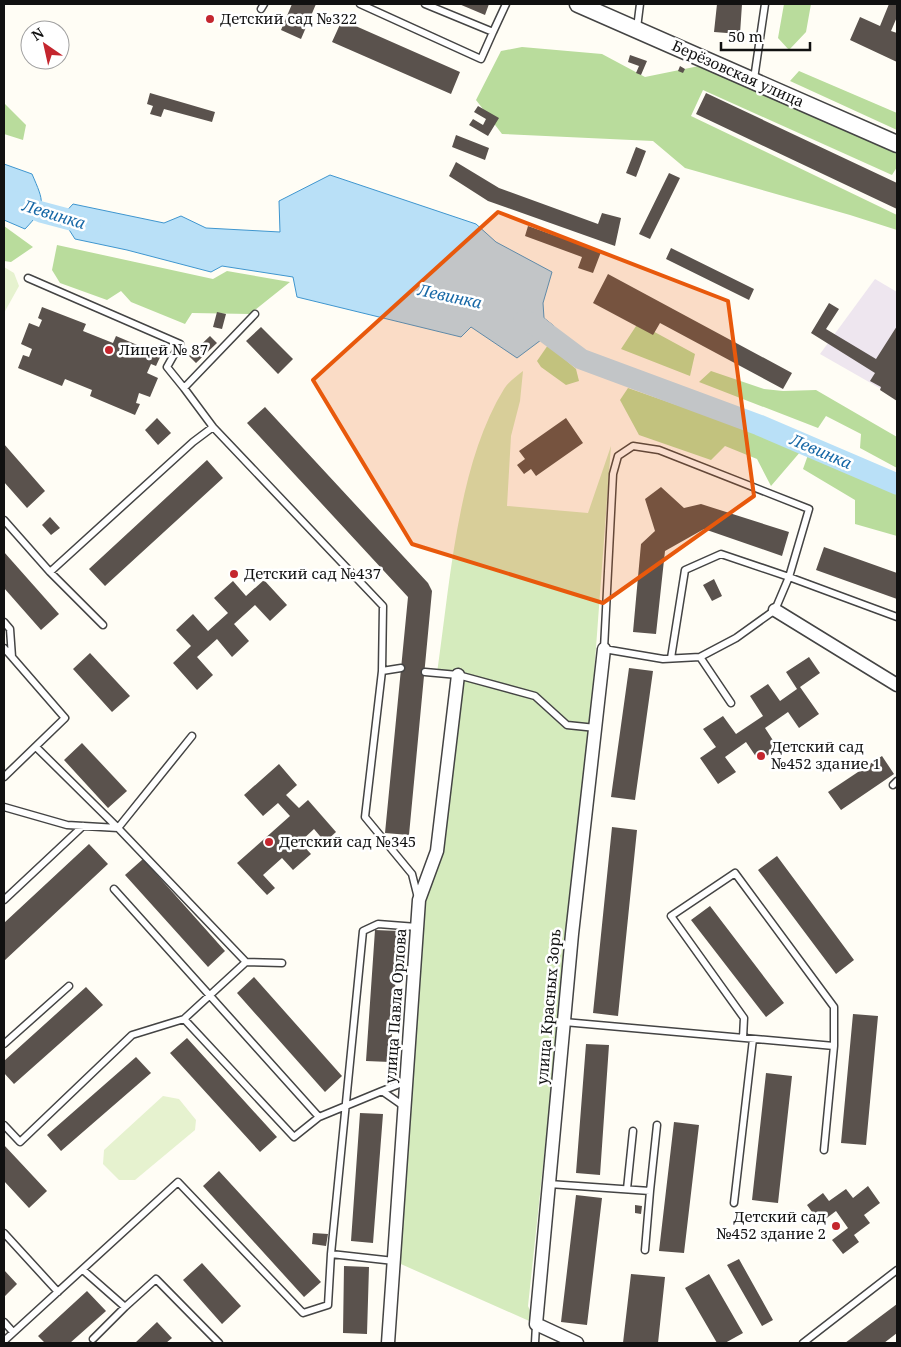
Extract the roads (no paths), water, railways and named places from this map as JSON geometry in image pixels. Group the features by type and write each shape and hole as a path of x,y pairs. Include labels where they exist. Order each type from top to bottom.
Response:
{"street":[{"name":"Берёзовская улица","path":"578,4 897,144"},
{"path":"775,610 897,685"},
{"name":"улица Красных Зорь","path":"536,1324 564,1022 604,649"},
{"name":"улица Павла Орлова","path":"388,1343 408,1080 419,900 438,851 458,675"},
{"path":"536,1324 577,1343"}],"lane":[{"path":"360,4 481,59 506,4"},
{"path":"425,4 493,32"},
{"path":"637,30 640,4"},
{"path":"754,81 765,4"},
{"path":"28,278 180,344 167,367 213,427 383,606 382,670 365,818 412,874 419,900"},
{"path":"184,388 256,314"},
{"path":"50,572 193,442 213,427"},
{"path":"633,446 658,450 809,509 789,577 775,610 736,638 700,657 671,658 604,649 613,474 618,456 633,446"},
{"path":"4,520 50,572 103,625"},
{"path":"671,658 685,570 721,554 897,617"},
{"path":"4,622 10,629 12,657"},
{"path":"4,648 65,718 4,777"},
{"path":"700,657 731,703"},
{"path":"382,670 401,668"},
{"path":"425,672 458,675 535,696 567,726 596,728"},
{"path":"118,828 192,736"},
{"path":"36,747 118,828 246,962"},
{"path":"4,806 68,825 118,828"},
{"path":"4,900 82,826"},
{"path":"742,1038 744,1018 671,916 735,873 834,1007 834,1046 824,1150"},
{"path":"114,889 319,1117"},
{"path":"4,1341 178,1182 303,1313 328,1306 331,1254 363,931 378,924 417,927"},
{"path":"4,1125 20,1142 132,1035 184,1019 246,962 282,962"},
{"path":"4,1044 69,986"},
{"path":"184,1019 294,1137 319,1117 408,1080"},
{"path":"564,1022 834,1046"},
{"path":"734,1203 753,1039"},
{"path":"382,1091 406,1107"},
{"path":"645,1250 656,1125"},
{"path":"627,1190 633,1131"},
{"path":"550,1184 650,1191"},
{"path":"4,1233 58,1292"},
{"path":"331,1254 394,1261"},
{"path":"83,1270 125,1308"},
{"path":"803,1343 897,1270"},
{"path":"93,1339 156,1279 219,1343"},
{"path":"4,1322 13,1332"},
{"path":"535,1343 536,1324"}],"water":[{"path":"4,164 32,174 39,191 41,198 40,209 25,229 4,220"},
{"path":"330,175 476,224 496,242 552,272 543,303 544,318 554,326 549,334 517,358 471,327 461,337 297,297 293,277 222,266 211,272 127,250 75,239 61,217 73,204 164,223 181,216 206,228 280,232 279,201"}],"waterway":[{"name":"Левинка","path":"4,198 41,212 90,225"},
{"name":"Левинка","path":"524,320 537,326 581,359 759,425 897,484"}],"place":[{"name":"Детский сад №322","path":"210,19"},
{"name":"Лицей № 87","path":"109,350"},
{"name":"Детский сад №437","path":"234,574"},
{"name":"Детский сад №452 здание 1","path":"761,756"},
{"name":"Детский сад №345","path":"269,842"},
{"name":"Детский сад №452 здание 2","path":"836,1226"}]}
